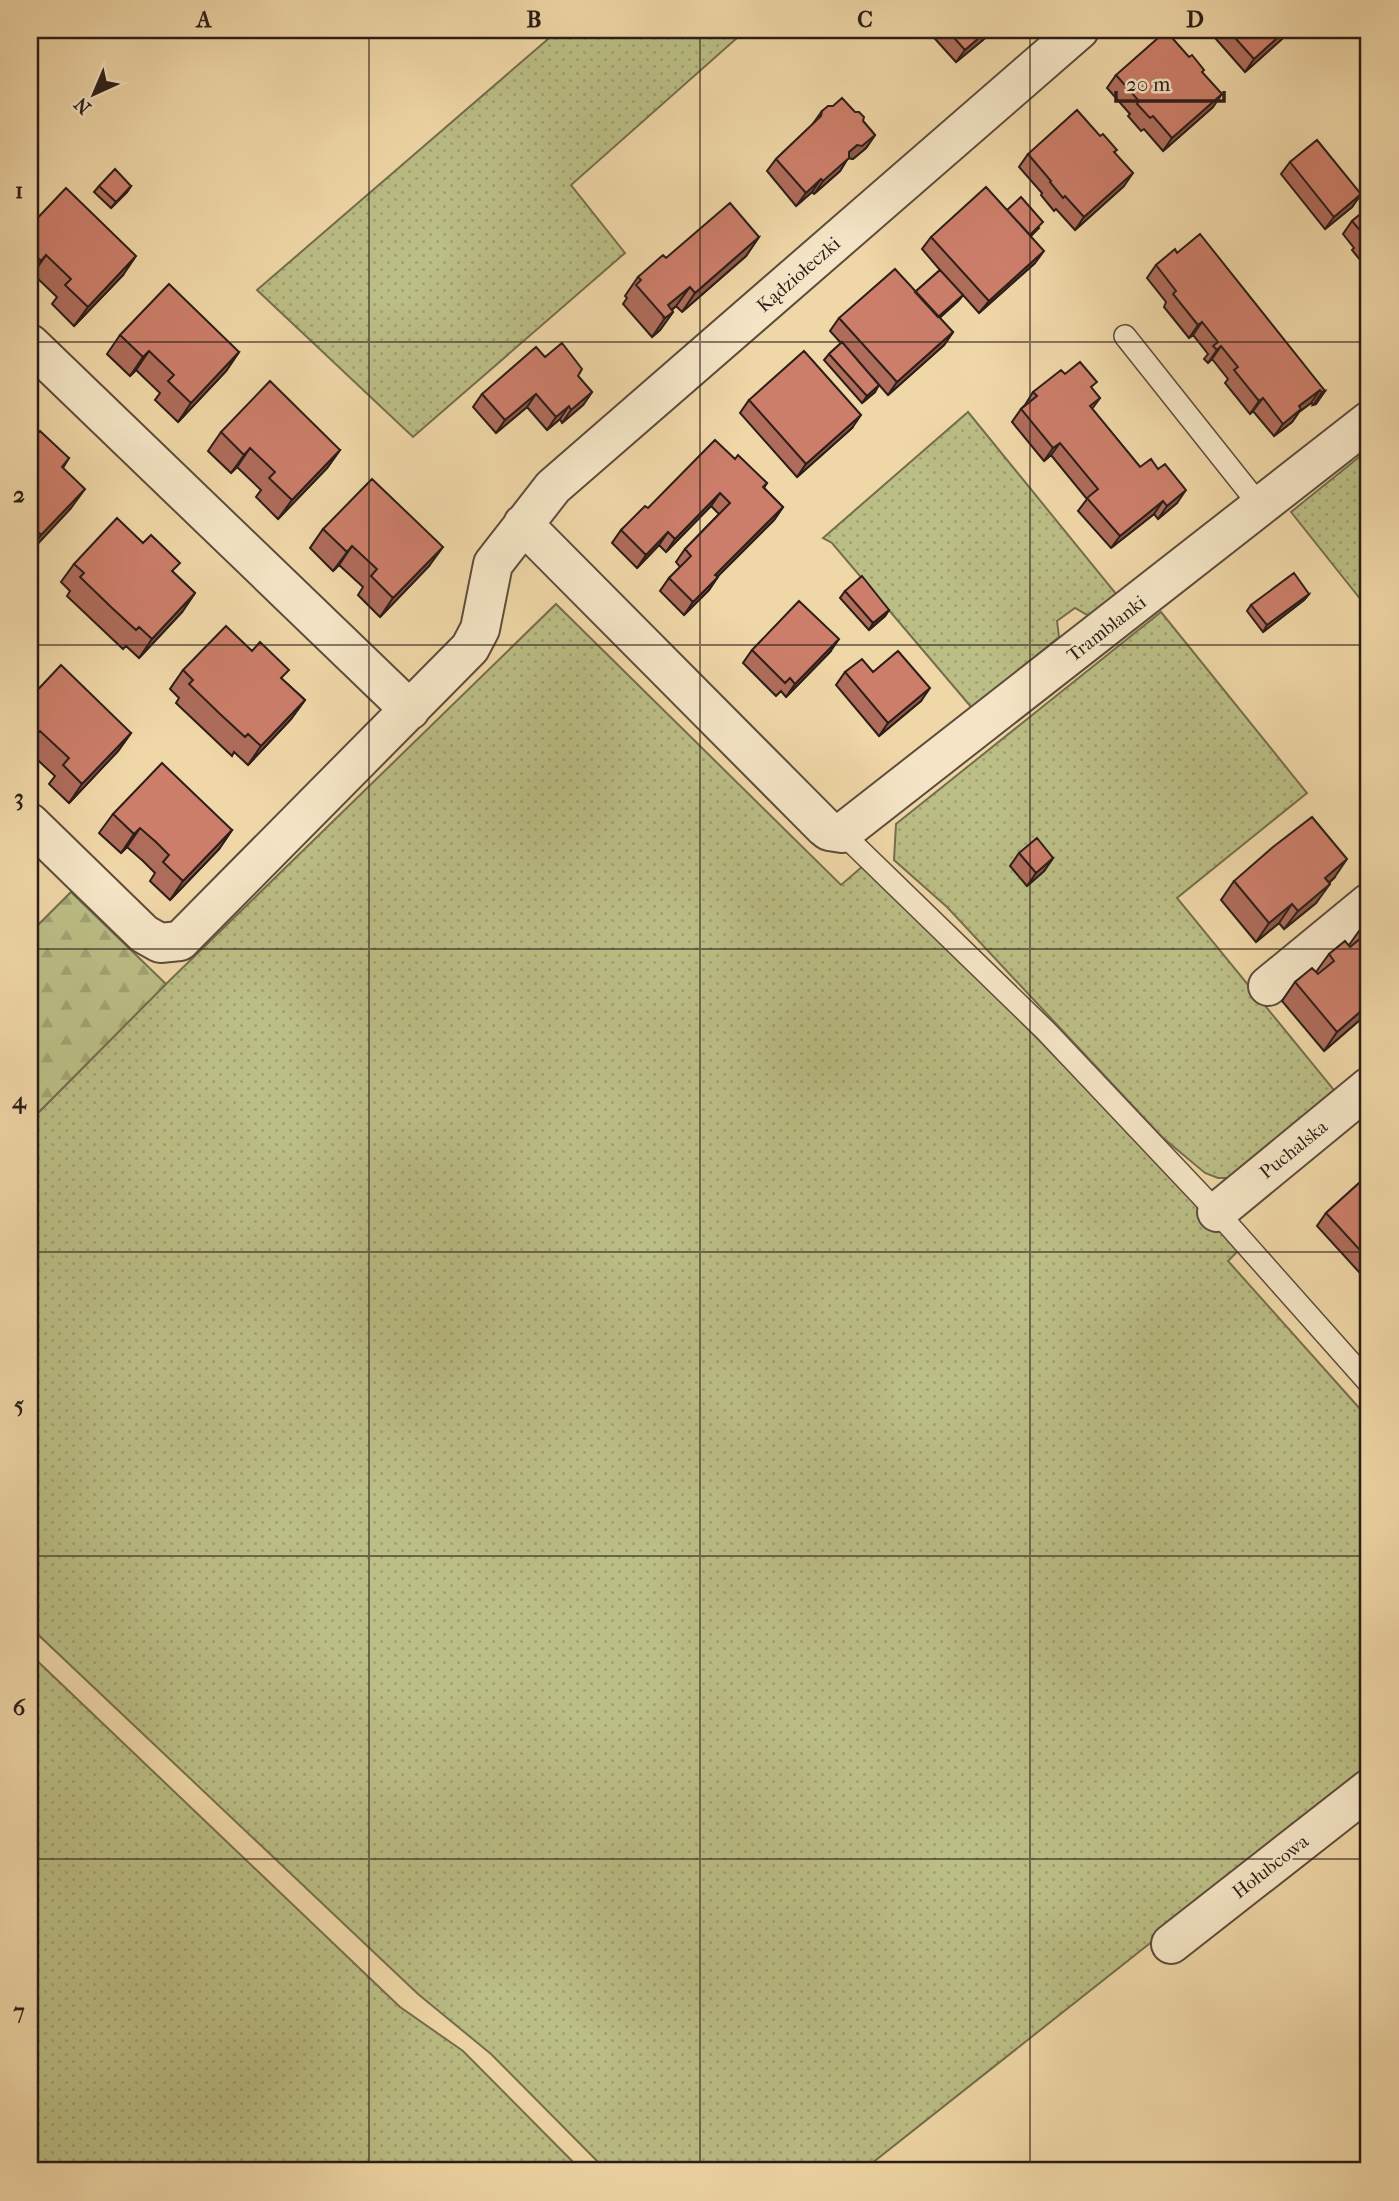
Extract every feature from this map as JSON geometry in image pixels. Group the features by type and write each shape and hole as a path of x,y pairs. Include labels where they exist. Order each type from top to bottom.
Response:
{"street":[{"name":"Kądziołeczki","path":"30,823 144,934 160,943 180,941 470,648 480,629 493,564 553,487 1079,30"},
{"path":"30,344 410,710"},
{"name":"Tramblanki","path":"842,833 1369,421"},
{"path":"523,524 824,827 829,831 842,833"},
{"path":"1268,986 1369,903"},
{"name":"Puchalska","path":"1217,1212 1369,1087"},
{"name":"Hołubcowa","path":"1171,1944 1369,1789"}],"lane":[{"path":"1125,336 1261,507"},
{"path":"842,833 1046,1031 1217,1212 1369,1383"}],"green space":[{"path":"553,30 746,30 571,185 625,253 413,437 257,290 555,33"},
{"path":"968,412 1117,595 1089,616 1075,608 1057,621 1059,637 972,708 832,543 823,538"},
{"path":"1369,449 1369,610 1291,512"},
{"path":"556,604 841,885 864,865 1033,1034 1241,1248 1228,1261 1369,1419 1369,1770 862,2171 607,2171 491,2054 418,1994 30,1627 30,1121 166,984"},
{"path":"1161,612 1307,793 1177,898 1334,1090 1228,1178 1218,1178 1205,1173 1162,1137 947,907 894,860 896,824"},
{"path":"71,892 166,984 30,1121 30,933"},
{"path":"30,1654 400,2007 463,2051 582,2171 30,2171"}],"building":[{"path":"947,30 988,30 965,50"},
{"path":"1228,30 1286,30 1254,59"},
{"path":"1166,31 1189,57 1192,55 1204,70 1202,72 1222,94 1172,138 1153,116 1150,118 1137,104 1139,101 1116,75"},
{"path":"842,98 864,117 863,121 875,135 862,146 857,145 849,152 849,158 806,193 776,159 821,116 822,111"},
{"path":"1077,110 1100,136 1103,134 1117,150 1114,152 1133,173 1084,217 1065,196 1063,198 1028,154"},
{"path":"1317,140 1361,194 1334,217 1290,162"},
{"path":"115,169 131,186 116,202 99,186"},
{"path":"986,187 1044,251 989,301 931,237"},
{"path":"66,188 136,256 88,307 65,285 71,279 46,255 41,261 30,250 30,226"},
{"path":"1021,197 1043,222 1030,235 1007,210"},
{"path":"730,203 759,237 695,293 690,287 668,305 673,312 665,318 636,285 641,280 638,277 663,255 666,258"},
{"path":"1369,207 1369,247 1361,237 1364,235 1352,221"},
{"path":"1200,234 1325,391 1320,390 1299,406 1301,409 1283,424 1263,398 1259,401 1234,370 1238,367 1221,346 1217,350 1213,346 1218,342 1202,322 1198,325 1173,294 1176,291 1156,265 1175,249 1177,253"},
{"path":"895,269 953,332 897,382 839,318"},
{"path":"940,270 963,295 938,317 915,292"},
{"path":"169,284 239,352 191,403 168,381 174,375 149,351 143,357 120,335"},
{"path":"842,342 879,385 867,396 829,354"},
{"path":"562,343 582,369 578,376 592,392 571,410 569,406 556,417 536,394 505,420 482,394 536,347 545,357"},
{"path":"804,351 861,415 806,464 749,400"},
{"path":"1080,362 1097,382 1091,387 1100,398 1090,406 1140,467 1151,459 1158,469 1165,464 1186,490 1167,506 1163,501 1120,536 1087,498 1098,489 1060,443 1053,448 1021,409 1037,396 1033,392 1061,370 1065,374"},
{"path":"270,381 340,450 292,500 269,478 275,472 250,448 244,455 221,432"},
{"path":"40,431 69,458 62,467 85,489 41,535 30,524 30,437 32,439"},
{"path":"715,440 735,459 738,455 767,483 763,487 783,507 715,575 718,577 693,602 669,578 691,556 685,549 730,503 720,493 675,539 668,532 646,555 621,530 645,506 648,508"},
{"path":"372,479 443,547 393,598 371,576 377,569 352,546 347,552 323,529"},
{"path":"117,518 143,543 151,535 180,563 172,571 195,593 152,639 139,627 136,630 111,607 80,577 84,573 74,564"},
{"path":"1294,573 1309,594 1267,625 1251,605"},
{"path":"862,576 889,610 873,623 845,591"},
{"path":"799,601 839,639 795,684 790,678 785,683 752,650"},
{"path":"226,626 252,651 260,642 289,670 281,678 305,700 261,746 248,734 245,737 189,684 193,680 183,670"},
{"path":"898,651 930,688 888,723 845,672 862,659 873,672"},
{"path":"61,665 131,733 82,784 63,765 69,758 40,731 33,737 30,734 30,698"},
{"path":"162,763 232,830 183,881 163,862 169,855 156,842 140,828 134,834 113,814"},
{"path":"1312,817 1347,859 1325,878 1330,884 1298,911 1292,904 1269,923 1234,881"},
{"path":"1037,838 1053,858 1036,873 1019,853"},
{"path":"1369,921 1369,1004 1337,1032 1295,982 1312,968 1318,974 1334,961 1329,954 1345,941 1350,947 1367,933 1362,927"},
{"path":"1369,1174 1369,1260 1326,1213"}]}
